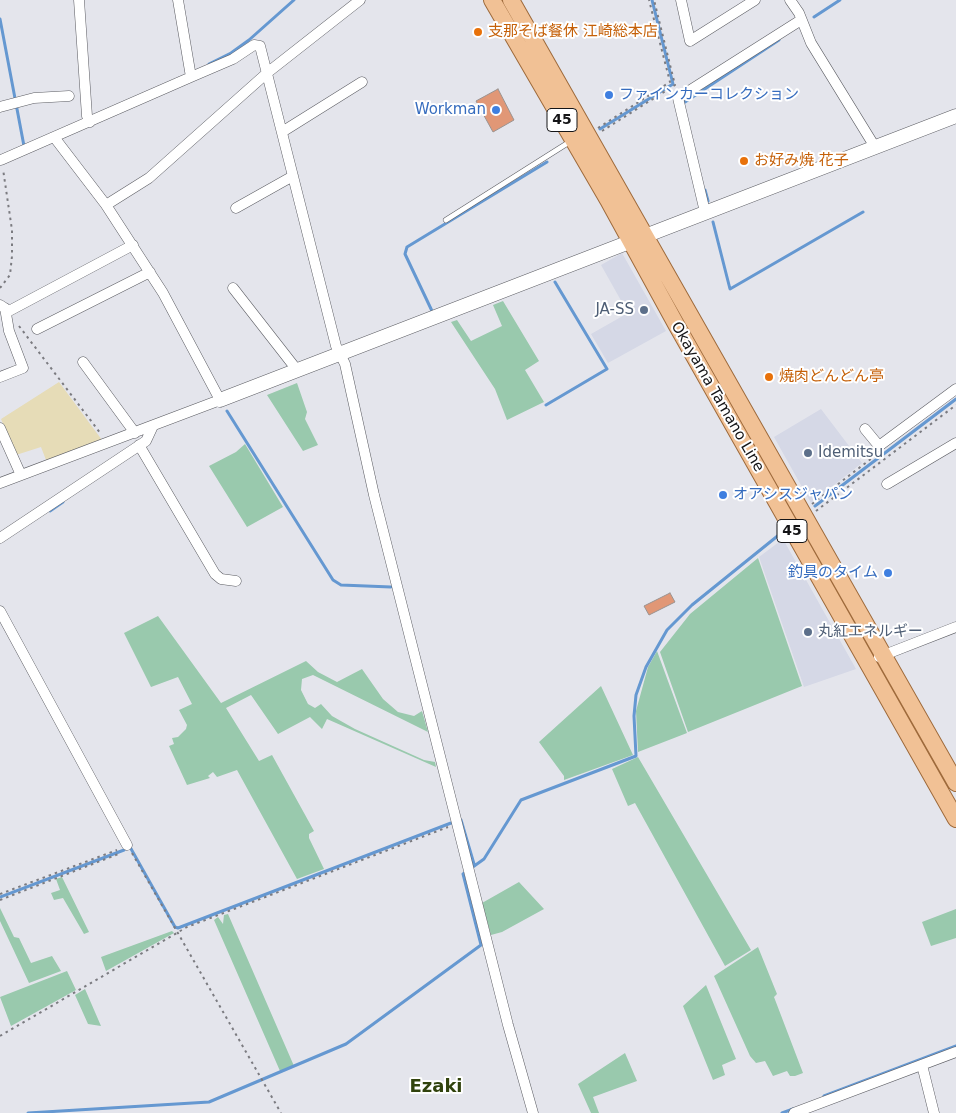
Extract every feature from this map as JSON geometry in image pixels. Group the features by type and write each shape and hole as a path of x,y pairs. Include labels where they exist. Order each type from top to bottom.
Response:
{"main road":[{"name":"Okayama Tamano Line","path":"492,0 574,140 956,819"},
{"name":"Okayama Tamano Line","path":"511,0 956,783"}],"street":[{"path":"79,0 89,119"},
{"path":"178,0 190,74"},
{"path":"106,205 149,178 267,73 360,0"},
{"path":"680,0 690,41 755,0"},
{"path":"790,0 802,20 811,44 875,147"},
{"path":"705,212 678,98 802,20"},
{"path":"1,160 54,138 89,119 190,74 233,59 254,45 260,46 334,337 345,364 374,495 532,1113"},
{"path":"282,132 362,82"},
{"path":"0,107 34,98 69,96"},
{"path":"0,483 135,433 956,116"},
{"path":"54,138 106,205 133,245 150,272 220,400"},
{"path":"236,208 293,176"},
{"path":"0,377 23,368 8,330 5,308 133,245"},
{"path":"37,329 150,272"},
{"path":"233,288 297,370"},
{"path":"83,362 135,433"},
{"path":"866,429 879,446 956,389"},
{"path":"0,538 146,441 153,426"},
{"path":"0,428 21,475"},
{"path":"887,484 956,443"},
{"path":"139,445 215,574 221,579 236,581"},
{"path":"0,611 128,848"},
{"path":"867,662 956,627"},
{"path":"794,1113 956,1052"},
{"path":"922,1065 934,1113"}],"lane":[{"path":"446,220 574,140"}],"path":[{"path":"598,129 670,82 649,0"},
{"path":"600,133 675,85 654,0"},
{"path":"0,288 10,275 12,256 12,230 1,160"},
{"path":"5,308 9,317 24,330 108,443"},
{"path":"814,512 956,404"},
{"path":"810,505 881,451"},
{"path":"0,1036 187,926 457,823"},
{"path":"0,894 128,848"},
{"path":"0,900 128,848"},
{"path":"128,848 177,933 182,937 281,1113"}],"shaded area":[{"path":"622,253 666,331 608,363 591,334 628,313 601,265"},
{"path":"821,409 862,463 811,503 774,437"},
{"path":"783,539 856,669 804,687 759,557"}],"green space":[{"path":"503,301 539,361 525,370 544,402 507,420 495,389 451,322 457,320 471,341 502,326 493,305"},
{"path":"297,383 307,412 305,419 318,445 303,451 267,395"},
{"path":"245,444 283,507 247,527 209,466 236,452"},
{"path":"758,558 802,686 688,732 660,652 690,614"},
{"path":"158,616 221,703 306,661 318,672 337,682 362,669 383,699 398,712 414,716 422,711 428,732 313,675 302,679 301,690 308,704 315,708 321,704 332,716 355,729 424,760 435,762 436,767 327,719 322,729 310,717 278,734 251,695 226,708 259,761 272,755 314,831 309,834 309,838 324,869 297,879 237,770 217,777 213,772 208,776 210,778 187,785 169,746 174,744 172,738 178,737 186,729 187,725 179,710 192,704 178,677 151,687 124,633"},
{"path":"657,651 687,733 638,752 636,711 648,667"},
{"path":"601,686 633,755 564,780 564,776 539,742"},
{"path":"638,757 751,950 725,966 635,803 628,806 612,769"},
{"path":"62,877 89,932 84,934 63,898 54,900 51,893 60,890 56,879"},
{"path":"519,882 544,909 502,932 491,935 482,903"},
{"path":"0,908 14,937 19,938 31,963 52,956 61,971 29,983 0,921"},
{"path":"956,909 956,938 931,946 922,922"},
{"path":"228,914 294,1066 280,1071 214,920 218,917 223,924 224,915"},
{"path":"172,931 174,933 106,971 101,957"},
{"path":"758,947 777,994 774,997 803,1073 795,1076 790,1076 787,1071 773,1076 765,1061 756,1063 750,1056 714,976"},
{"path":"67,971 76,990 11,1026 0,997"},
{"path":"706,985 736,1059 722,1065 725,1075 713,1080 683,1006"},
{"path":"85,989 101,1026 88,1024 75,995"},
{"path":"625,1053 637,1081 593,1097 599,1113 591,1113 578,1084"}],"sand":[{"path":"59,382 102,440 46,460 41,447 16,455 1,419"}],"building":[{"path":"498,89 514,120 493,132 476,101"},
{"path":"670,593 675,602 649,615 644,606"}],"waterway":[{"path":"209,64 231,53 249,40 294,0"},
{"path":"600,129 673,84 652,0"},
{"path":"814,17 840,0"},
{"path":"0,19 24,146"},
{"path":"682,104 779,40"},
{"path":"432,311 405,254 407,247 547,162"},
{"path":"705,190 708,201"},
{"path":"713,222 730,289 863,212"},
{"path":"546,405 607,369 555,282"},
{"path":"815,506 956,399"},
{"path":"227,411 333,580 341,585 391,587"},
{"path":"50,511 63,502"},
{"path":"28,1113 209,1102 346,1044 481,945 463,874 484,859 521,800 636,756 634,716 636,695 646,667 667,630 692,605 780,534"},
{"path":"461,820 474,864"},
{"path":"130,847 175,927 178,928 451,823"},
{"path":"0,897 124,850"},
{"path":"824,1096 956,1046"},
{"path":"782,1113 793,1109"}],"place":[{"name":"支那そば餐休 江崎総本店","path":"478,32"},
{"name":"ファインカーコレクション","path":"609,95"},
{"name":"Workman","path":"496,110"},
{"name":"お好み焼 花子","path":"744,161"},
{"name":"JA-SS","path":"644,310"},
{"name":"焼肉どんどん亭","path":"769,377"},
{"name":"Idemitsu","path":"808,453"},
{"name":"オアシスジャパン","path":"723,495"},
{"name":"釣具のタイム","path":"888,573"},
{"name":"丸紅エネルギー","path":"808,632"}],"district":[{"name":"Ezaki","path":"436,1087"}]}
